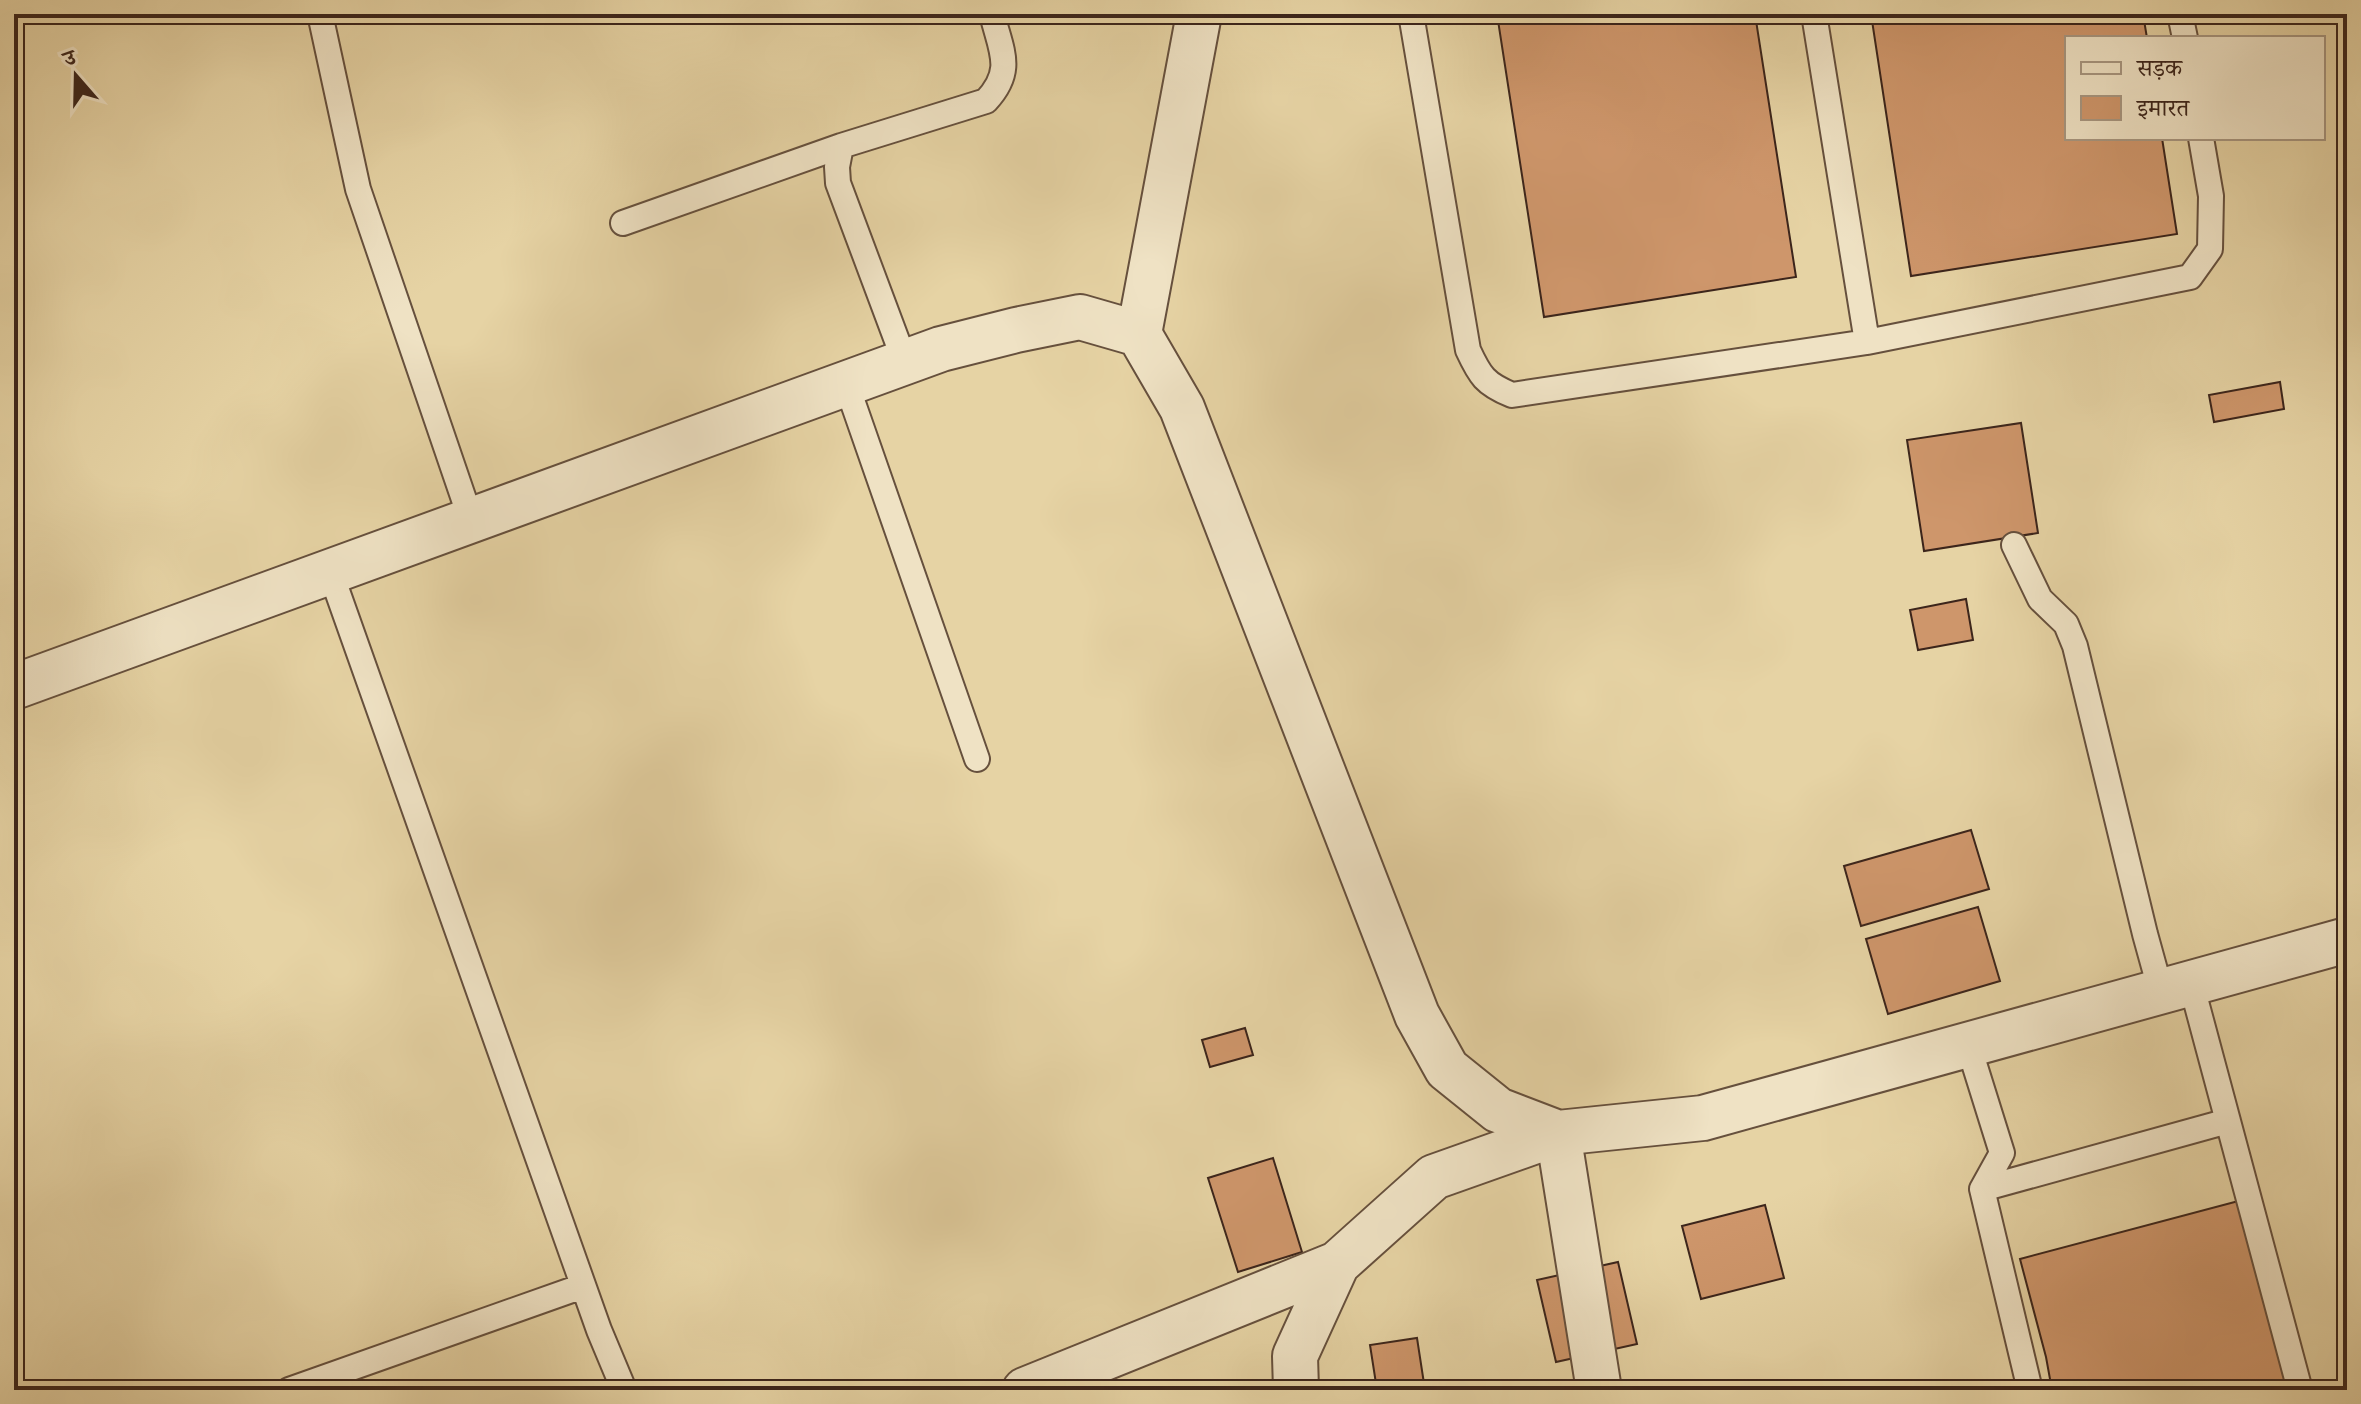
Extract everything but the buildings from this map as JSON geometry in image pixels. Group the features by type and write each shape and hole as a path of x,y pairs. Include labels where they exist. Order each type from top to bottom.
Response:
{"street":[{"path":"1199,14 1139,334 1182,408 1417,1015 1447,1069 1498,1110 1558,1133"},
{"path":"14,687 956,345 1080,317 1139,334"},
{"path":"1025,1390 1337,1264 1434,1177 1558,1133 1703,1118 2347,940"},
{"path":"1558,1133 1599,1390"},
{"path":"1296,1390 1295,1356 1337,1264"}],"lane":[{"path":"320,14 358,189 471,520"},
{"path":"623,223 841,146 986,101 1003,77 1004,62 992,14"},
{"path":"1411,14 1468,350 1491,387 1512,395 1867,342 2190,277 2210,249 2211,196 2201,140"},
{"path":"1814,14 1867,342"},
{"path":"2180,14 2185,36"},
{"path":"841,146 838,183 905,362"},
{"path":"846,383 977,759"},
{"path":"2014,545 2040,599 2066,624 2075,646 2145,934 2176,987 2228,1121 2300,1390"},
{"path":"330,571 583,1286 622,1385"},
{"path":"1968,1044 2002,1153 1982,1189 2030,1390"},
{"path":"1982,1189 2228,1121"},
{"path":"289,1390 583,1286"}]}
